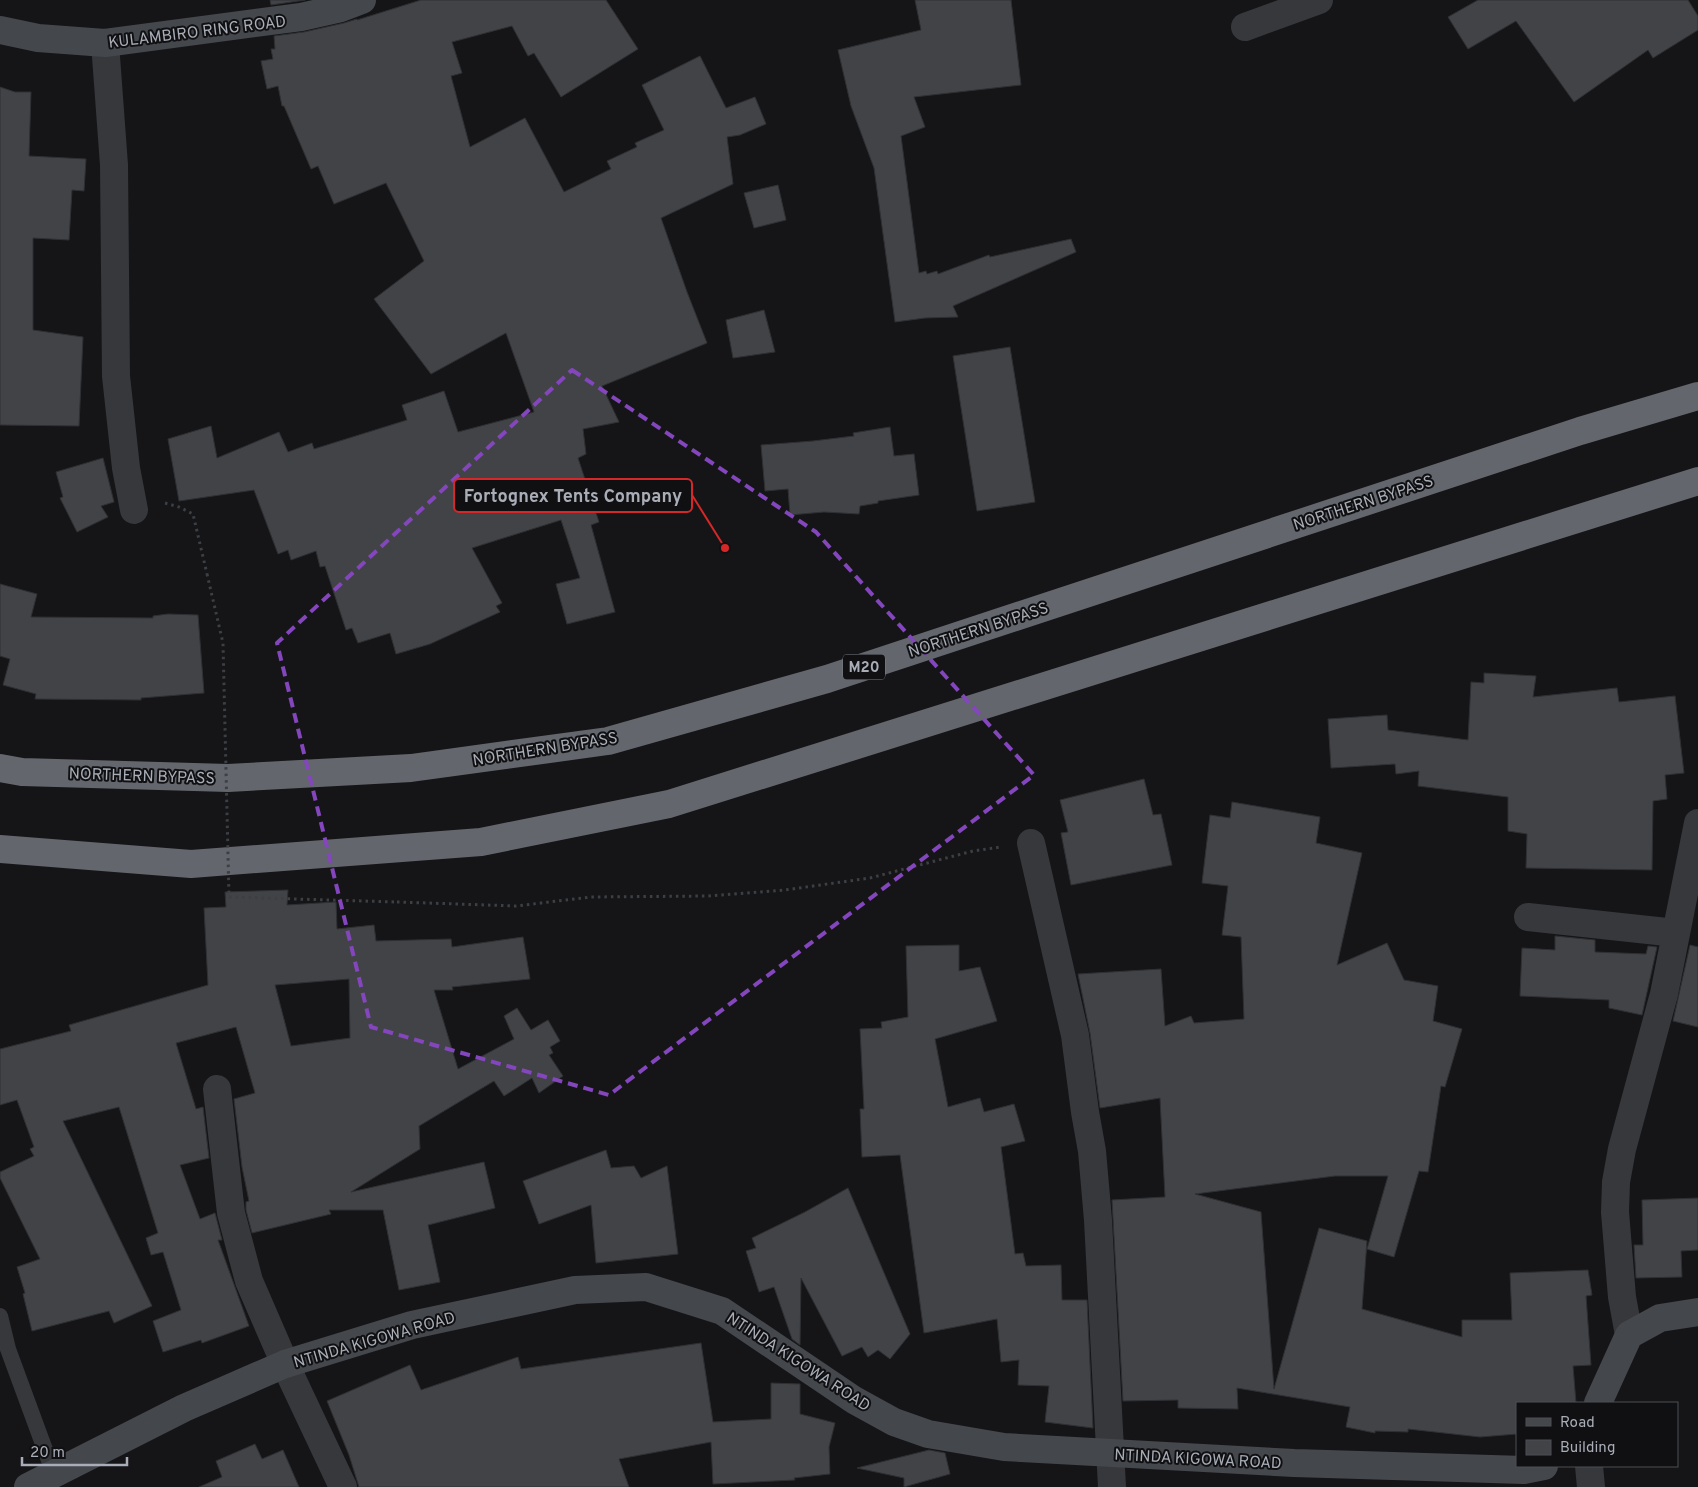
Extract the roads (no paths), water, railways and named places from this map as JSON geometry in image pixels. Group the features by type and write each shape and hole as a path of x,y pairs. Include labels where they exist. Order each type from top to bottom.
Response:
{"highway":[{"name":"NORTHERN BYPASS","path":"0,768 22,772 228,778 411,768 608,741 827,679 1580,431 1698,396"},
{"path":"0,849 191,864 480,842 669,804 1698,481"}],"street":[{"name":"KULAMBIRO RING ROAD","path":"0,30 38,38 105,44 300,9 341,8 362,0"},
{"path":"1246,27 1319,0"},
{"path":"105,44 114,165 116,376 126,468 133,504"},
{"path":"1598,1402 1629,1335 1622,1297 1615,1212 1616,1182 1622,1150 1664,994 1698,822"},
{"path":"1031,843 1075,1035 1092,1151 1098,1220 1112,1487"},
{"path":"1528,917 1676,933"},
{"path":"216,1089 232,1213 237,1239 250,1281 284,1364 342,1487"},
{"name":"NTINDA KIGOWA ROAD","path":"40,1482 184,1408 284,1364 412,1325 556,1294 575,1290 646,1287 722,1311 854,1400 894,1422 928,1434 1004,1447 1294,1464 1524,1470 1539,1467"},
{"path":"1629,1335 1660,1318 1698,1312"},
{"path":"1589,1467 1591,1487"}],"lane":[{"path":"0,1316 40,1482"}],"place":[{"name":"Fortognex Tents Company","path":"725,548"}]}
